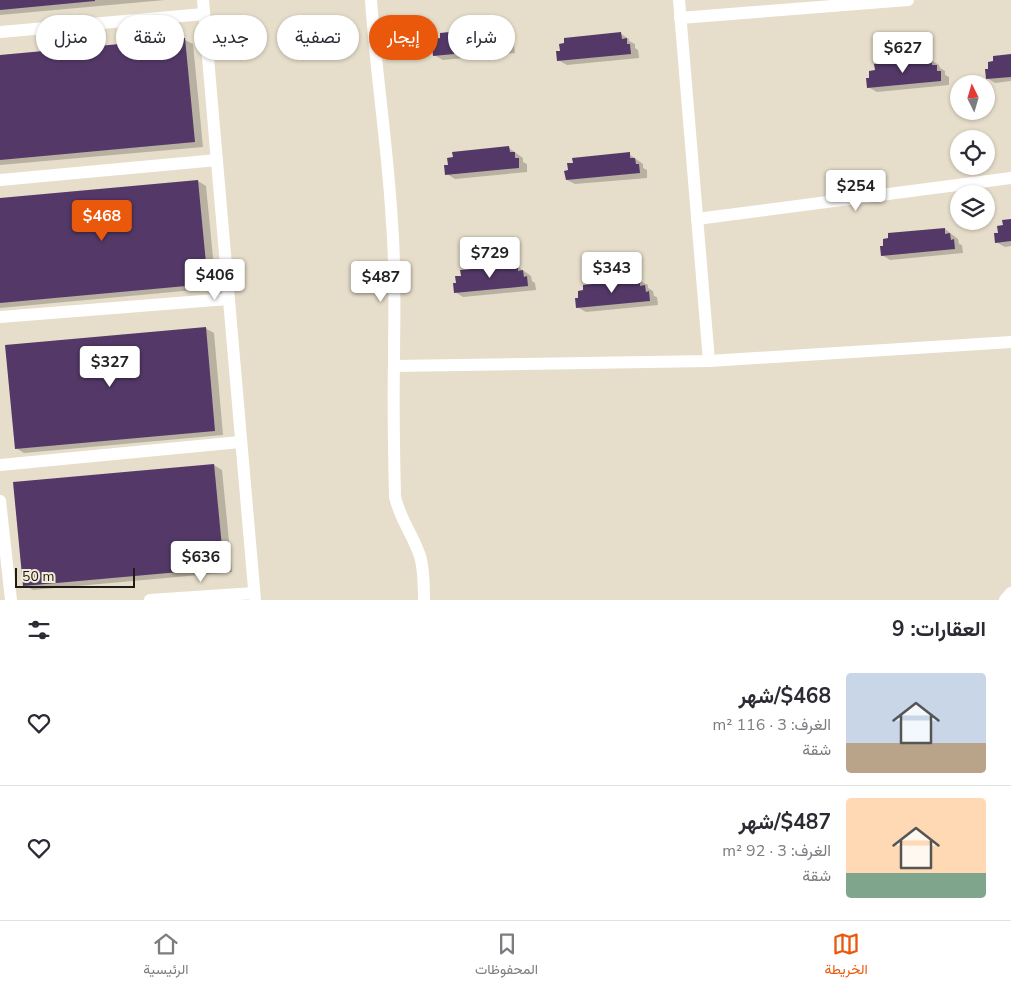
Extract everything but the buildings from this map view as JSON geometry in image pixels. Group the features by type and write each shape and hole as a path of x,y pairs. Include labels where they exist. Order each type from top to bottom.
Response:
{"street":[{"path":"150,600 255,596 240,442 203,0"},
{"path":"371,0 375,55 385,135 396,291 394,366 395,497 398,512 420,558 424,600"},
{"path":"679,0 709,361"},
{"path":"680,18 908,0"},
{"path":"0,32 204,14"},
{"path":"0,180 217,160"},
{"path":"697,219 1011,178"},
{"path":"0,317 228,298"},
{"path":"394,366 709,361 1011,342"},
{"path":"0,465 240,442"},
{"path":"0,502 11,600"},
{"path":"1005,600 1011,593"}]}
